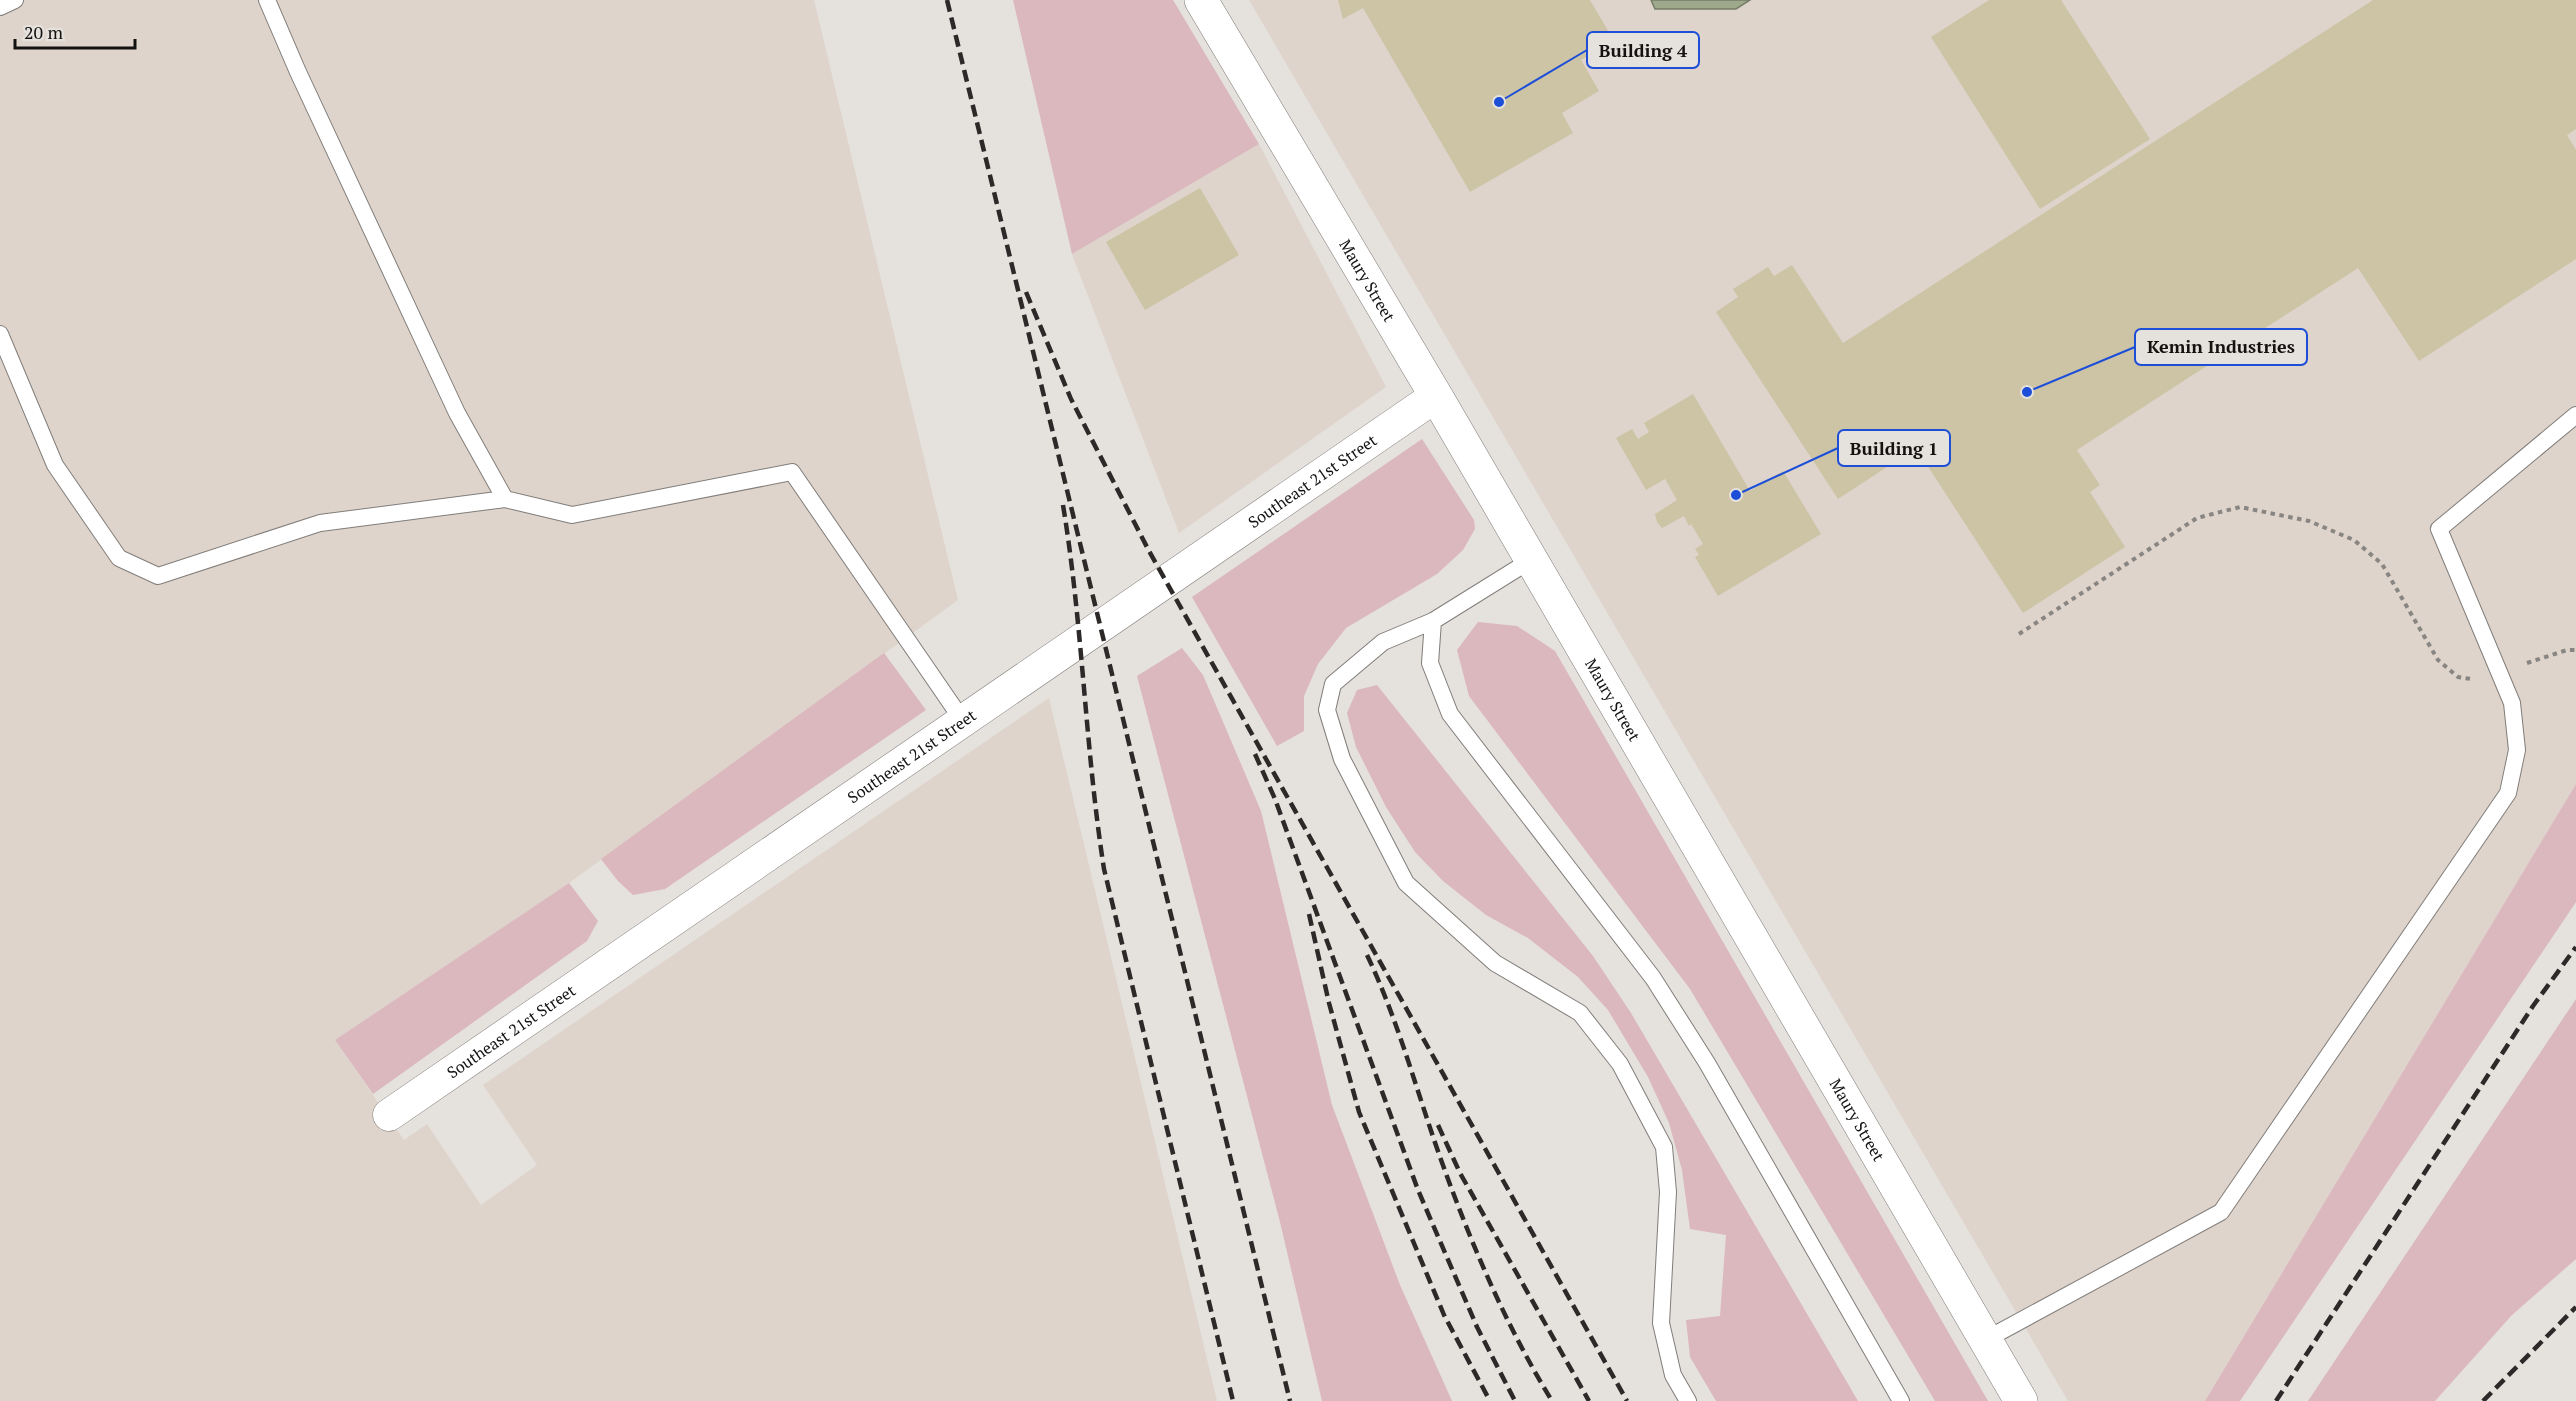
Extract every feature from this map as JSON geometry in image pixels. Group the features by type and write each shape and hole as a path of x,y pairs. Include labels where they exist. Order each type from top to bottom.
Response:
{"main road":[{"name":"Maury Street","path":"1201,0 1436,396 2021,1401"}],"street":[{"name":"Southeast 21st Street","path":"389,1115 1436,396"}],"lane":[{"path":"0,7 15,0"},
{"path":"267,0 298,72 457,413 505,498"},
{"path":"0,334 55,465 118,558 158,576 320,524 505,498 572,515 792,472 963,722"},
{"path":"1985,1340 2221,1212 2508,793 2517,750 2512,702 2439,529 2576,415"},
{"path":"1531,560 1433,621 1383,642 1333,684 1327,710 1342,759 1406,883 1496,963 1580,1013 1620,1064 1664,1147 1668,1192 1661,1323 1673,1375 1688,1401"},
{"path":"1433,621 1430,663 1450,714 1653,978 1713,1074 1901,1401"}],"path":[{"path":"2019,634 2197,518 2240,507 2309,521 2354,540 2382,564 2438,660 2458,677 2476,680 2567,650 2576,650"}],"shaded area":[{"path":"0,0 814,0 958,600 569,883 335,1040 404,1140 427,1124 481,1205 537,1165 483,1085 1049,698 1217,1401 0,1401"},
{"path":"1013,0 1173,0 1259,144 1072,254"},
{"path":"1249,0 2576,0 2576,784 2205,1401 2068,1401"},
{"path":"1651,0 1750,0 1736,9 1655,9"},
{"path":"1259,144 1386,387 1179,533 1072,254"},
{"path":"1422,439 1474,520 1475,529 1463,550 1437,574 1346,628 1318,664 1304,696 1304,731 1277,746 1192,597"},
{"path":"1478,622 1517,626 1555,651 1988,1401 1935,1401 1690,989 1469,696 1457,650"},
{"path":"1182,648 1203,675 1261,811 1332,1105 1400,1285 1452,1401 1322,1401 1280,1222 1137,676"},
{"path":"884,653 926,710 665,889 633,895 618,881 601,859"},
{"path":"1377,685 1593,956 1631,1013 1858,1401 1716,1401 1690,1357 1686,1320 1720,1316 1726,1235 1690,1229 1682,1170 1669,1123 1648,1077 1608,1010 1578,977 1528,938 1486,915 1443,881 1415,852 1386,807 1356,747 1347,713 1357,690"},
{"path":"2576,784 2576,902 2240,1401 2205,1401"},
{"path":"569,883 598,921 587,941 373,1094 335,1040"},
{"path":"2576,999 2576,1259 2512,1315 2435,1401 2308,1401"}],"building":[{"path":"1338,0 1590,0 1614,41 1581,60 1599,91 1562,113 1573,133 1470,192 1363,8 1343,19"},
{"path":"1989,0 2061,0 2150,139 2040,209 1931,37"},
{"path":"2373,0 2576,0 2576,129 2567,135 2576,150 2576,259 2419,361 2358,268 2077,450 2100,485 2090,492 2125,547 2023,613 1916,448 1838,499 1716,312 1738,297 1733,289 1768,267 1774,276 1792,265 1843,343"},
{"path":"1200,188 1239,255 1145,310 1106,242"},
{"path":"1693,394 1750,491 1783,471 1821,534 1718,596 1695,557 1699,555 1695,549 1703,544 1691,524 1689,526 1684,516 1662,528 1657,522 1655,514 1677,500 1665,479 1646,490 1616,438 1632,429 1638,439 1649,432 1644,423"}],"railway":[{"path":"947,0 1290,1401"},
{"path":"1026,292 1071,399 1149,551 1627,1401"},
{"path":"1063,505 1070,550 1092,778 1104,869 1233,1401"},
{"path":"1255,754 1275,799 1418,1190 1477,1327 1515,1401"},
{"path":"1309,914 1329,1003 1359,1112 1444,1315 1490,1401"},
{"path":"2276,1401 2533,1006 2576,947"},
{"path":"1367,955 1397,1030 1440,1157 1476,1251 1519,1342 1552,1401"},
{"path":"1438,1125 1460,1173 1589,1401"},
{"path":"2483,1401 2576,1307"}],"place":[{"name":"Building 4","path":"1499,102"},
{"name":"Kemin Industries","path":"2027,392"},
{"name":"Building 1","path":"1736,495"}]}
